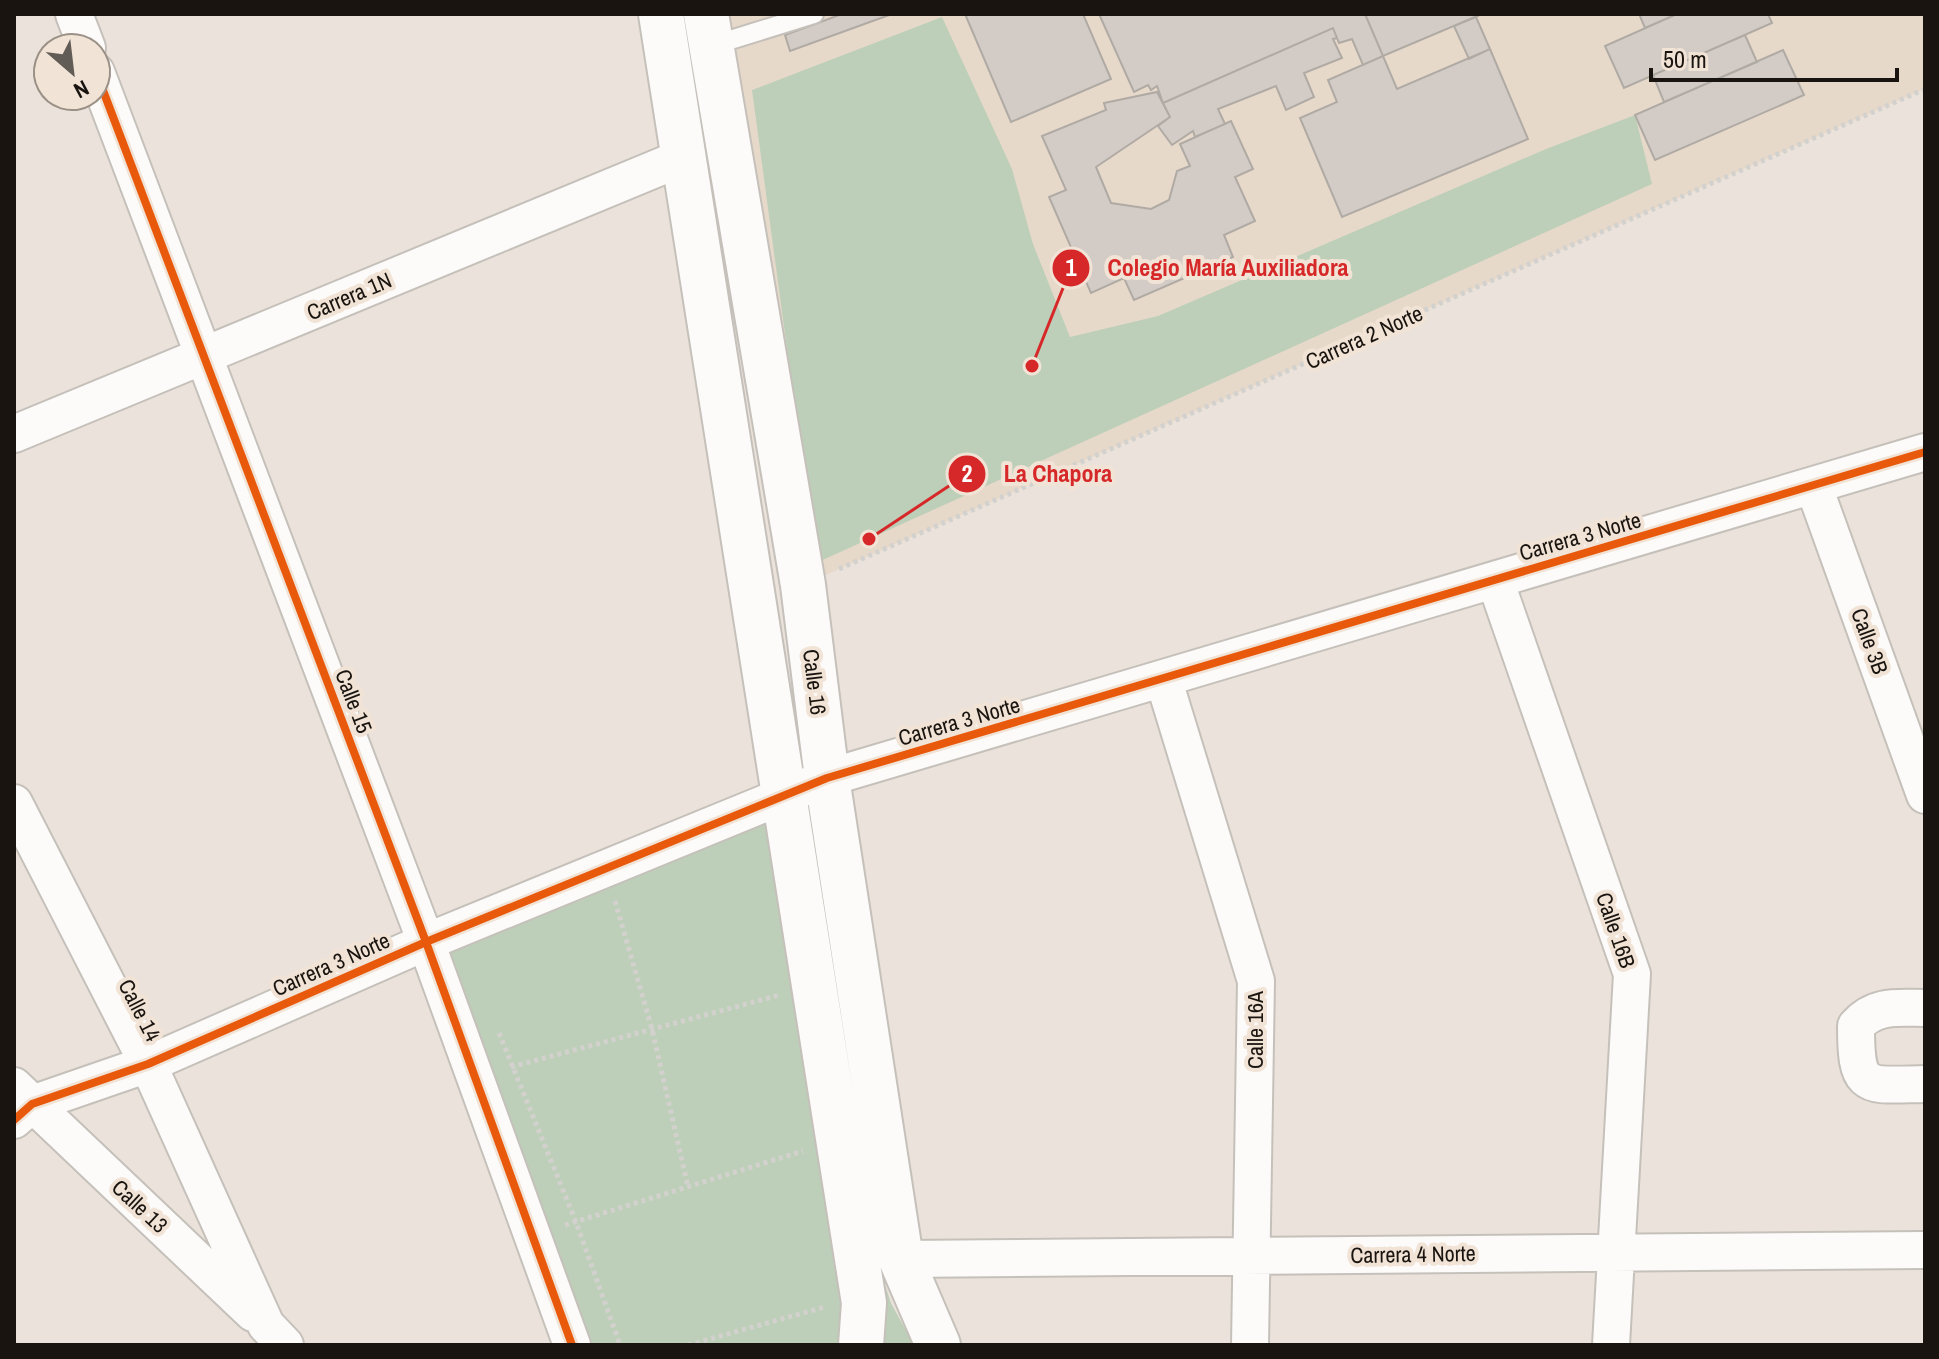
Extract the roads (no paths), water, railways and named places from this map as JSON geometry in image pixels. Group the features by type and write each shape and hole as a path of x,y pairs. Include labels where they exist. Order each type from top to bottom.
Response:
{"main road":[{"path":"661,14 839,1141 862,1324"},
{"name":"Calle 16","path":"708,30 803,585 827,778 901,1259 938,1345"}],"street":[{"name":"Calle 15","path":"111,112 426,942 572,1345"},
{"name":"Carrera 1N","path":"14,434 684,157"},
{"name":"Carrera 3 Norte","path":"20,1103 148,1064 426,942 827,778 1164,681 1925,452"},
{"name":"Calle 3B","path":"1814,487 1925,795"},
{"name":"Calle 16B","path":"1495,580 1632,974 1611,1345"},
{"name":"Calle 16A","path":"1164,681 1256,981 1250,1345"},
{"name":"Calle 14","path":"14,803 148,1064 265,1338"},
{"path":"1925,1008 1882,1008 1867,1013 1856,1026 1856,1064 1862,1076 1876,1085 1925,1084"},
{"name":"Calle 13","path":"20,1103 265,1338"},
{"name":"Carrera 4 Norte","path":"901,1259 1925,1250"}],"lane":[{"path":"708,30 814,14"}],"place":[{"name":"Colegio María Auxiliadora","path":"1032,366"},
{"name":"La Chapora","path":"869,539"}]}
